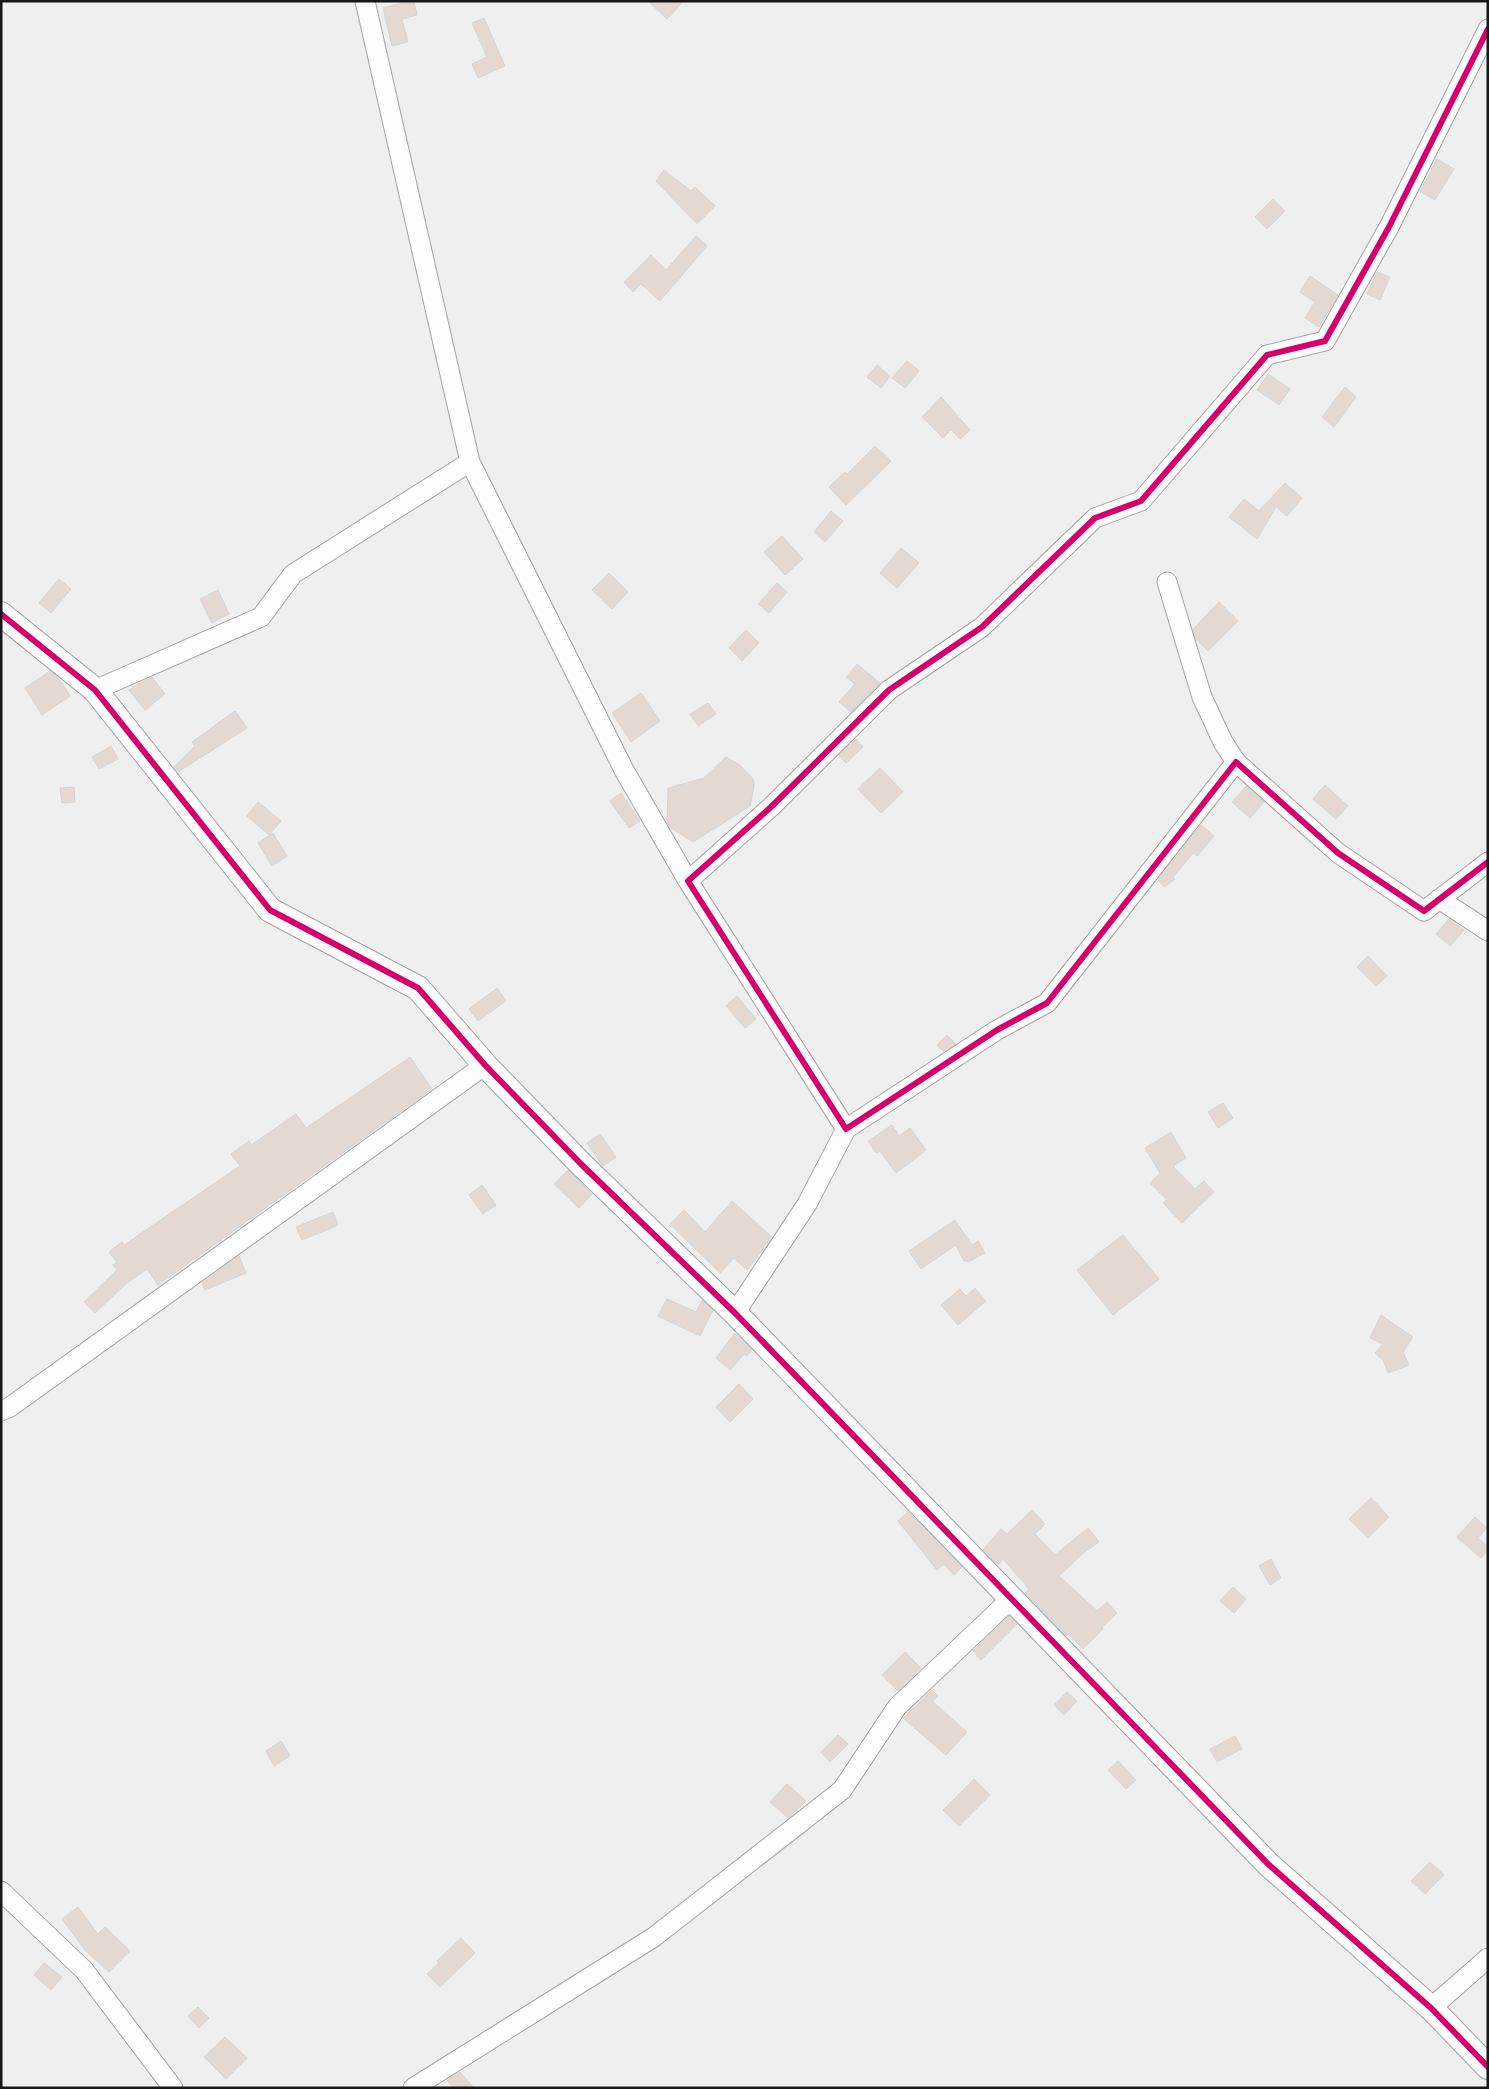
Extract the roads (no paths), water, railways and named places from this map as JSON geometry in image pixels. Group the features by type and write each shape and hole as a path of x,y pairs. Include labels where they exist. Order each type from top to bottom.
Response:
{"street":[{"path":"365,1 470,462 624,770 688,881 846,1129"},
{"path":"688,881 771,807 889,690 982,626 1095,518 1141,501 1267,355 1325,341 1389,227 1488,29"},
{"path":"95,690 262,617 293,574 470,462"},
{"path":"1167,582 1202,697 1223,742 1236,762 1338,853 1424,911 1488,862"},
{"path":"1,614 95,690 270,910 418,988 485,1065 581,1164 735,1313 1268,1864 1431,2008 1488,2067"},
{"path":"735,1313 807,1204 846,1129 997,1030 1047,1003 1236,762"},
{"path":"1439,899 1488,932"},
{"path":"1,1411 18,1401 485,1065"},
{"path":"413,2088 654,1937 842,1790 897,1707 1012,1598"},
{"path":"1,1891 84,1970 173,2088"},
{"path":"1431,2008 1488,1958"}]}
